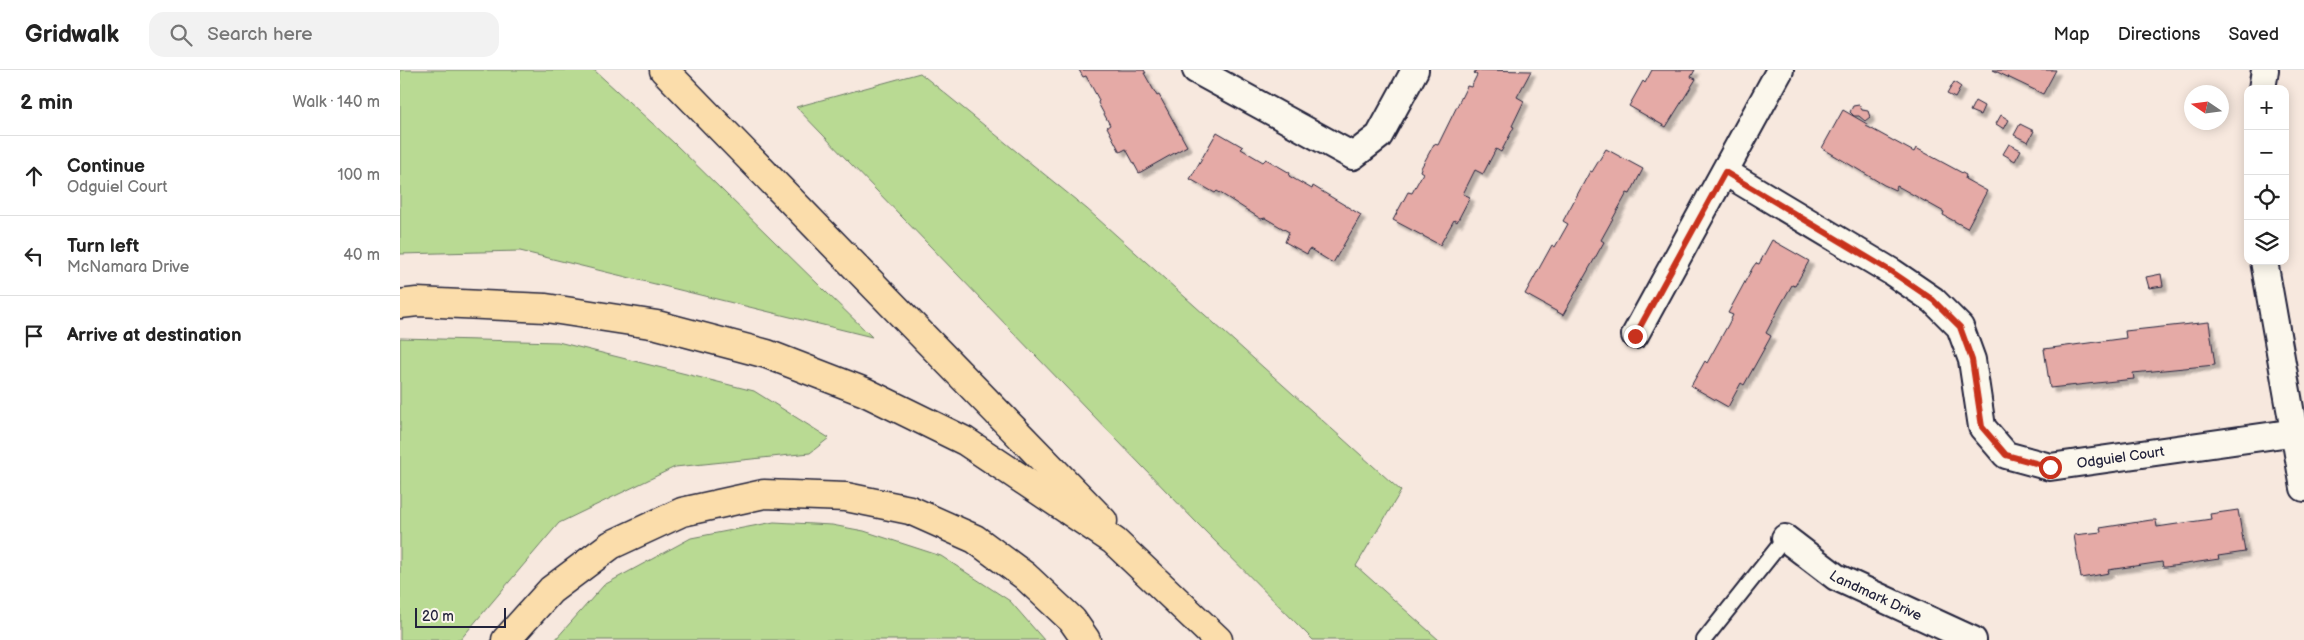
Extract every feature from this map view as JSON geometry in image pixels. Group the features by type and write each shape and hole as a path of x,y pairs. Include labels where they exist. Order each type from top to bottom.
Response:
{"highway":[{"path":"664,70 1219,640"},
{"path":"400,304 417,302 546,308 657,325 767,354 865,392 965,442 1114,542 1219,640"},
{"path":"506,640 551,590 611,545 682,512 764,494 846,498 910,510 975,539 1025,576 1072,620 1086,640"}],"street":[{"path":"1198,71 1353,156 1378,136 1416,70"},
{"path":"1635,336 1780,70"},
{"path":"2263,85 2265,70"},
{"name":"Odguiel Court","path":"1725,172 1892,272 1933,300 1960,327 1972,360 1982,427 2006,455 2050,467 2296,432"},
{"path":"2265,265 2296,432 2304,488"},
{"name":"Landmark Drive","path":"1785,538 1836,577 1973,640"}],"lane":[{"path":"1704,640 1785,538"}],"green space":[{"path":"400,70 594,70 674,143 872,337 520,251 400,254"},
{"path":"920,73 1087,209 1401,491 1356,566 1439,640 1313,640 1196,522 796,107"},
{"path":"400,338 558,342 754,391 829,438 810,453 675,467 559,523 460,640 400,640"},
{"path":"774,522 832,525 864,531 941,556 1010,601 1044,640 555,640 604,585 691,538"}],"building":[{"path":"1079,70 1144,70 1187,146 1139,173 1126,149 1120,152 1107,127 1110,125 1098,103 1099,100 1086,76 1083,77"},
{"path":"1476,70 1531,71 1517,97 1524,101 1512,126 1514,127 1501,152 1496,149 1483,174 1475,170 1463,194 1470,197 1457,222 1454,220 1440,245 1393,220 1408,192 1412,193 1423,173 1420,171 1421,168 1434,144 1438,145 1467,86 1471,87 1477,75 1474,73"},
{"path":"1652,70 1695,70 1691,77 1696,79 1666,127 1629,106 1643,81 1645,83"},
{"path":"1993,70 2056,70 2043,94"},
{"path":"1954,82 1961,87 1955,98 1947,94"},
{"path":"1975,101 1984,106 1980,115 1970,111"},
{"path":"1859,105 1862,110 1868,111 1870,117 1865,121 1850,112 1853,106"},
{"path":"1843,110 1867,124 1866,126 1914,152 1916,148 1966,175 1965,179 1987,191 1967,228 1943,215 1944,212 1901,188 1897,186 1895,190 1884,185 1822,148"},
{"path":"2001,115 2009,120 2004,129 1996,124"},
{"path":"2020,124 2034,131 2028,142 2014,135"},
{"path":"1217,132 1243,147 1241,149 1263,162 1266,159 1290,173 1289,176 1312,189 1313,186 1361,215 1333,263 1310,249 1307,254 1285,242 1289,232 1265,218 1261,219 1217,191 1215,193 1190,179"},
{"path":"2009,144 2021,150 2015,161 2003,154"},
{"path":"1606,149 1643,169 1630,194 1627,193 1601,240 1604,242 1563,315 1525,294 1552,245 1555,247 1568,224 1563,221 1590,171 1592,172"},
{"path":"1772,240 1809,261 1795,286 1792,285 1780,306 1766,333 1771,336 1769,340 1744,385 1741,383 1728,407 1691,386 1705,361 1707,363 1728,325 1733,315 1728,313 1753,267 1756,263 1759,264"},
{"path":"2161,274 2163,286 2149,288 2146,277"},
{"path":"2209,322 2215,365 2133,373 2134,379 2050,388 2044,349 2126,338 2125,331"},
{"path":"2238,510 2245,552 2218,556 2219,559 2166,567 2163,567 2162,562 2108,570 2109,573 2081,578 2074,535 2101,532 2100,528 2151,520 2156,520 2157,527 2211,519 2210,514"}],"route":[{"path":"1635,336 1725,172 1892,272 1933,300 1960,327 1972,360 1982,427 2006,455 2050,467"}]}
